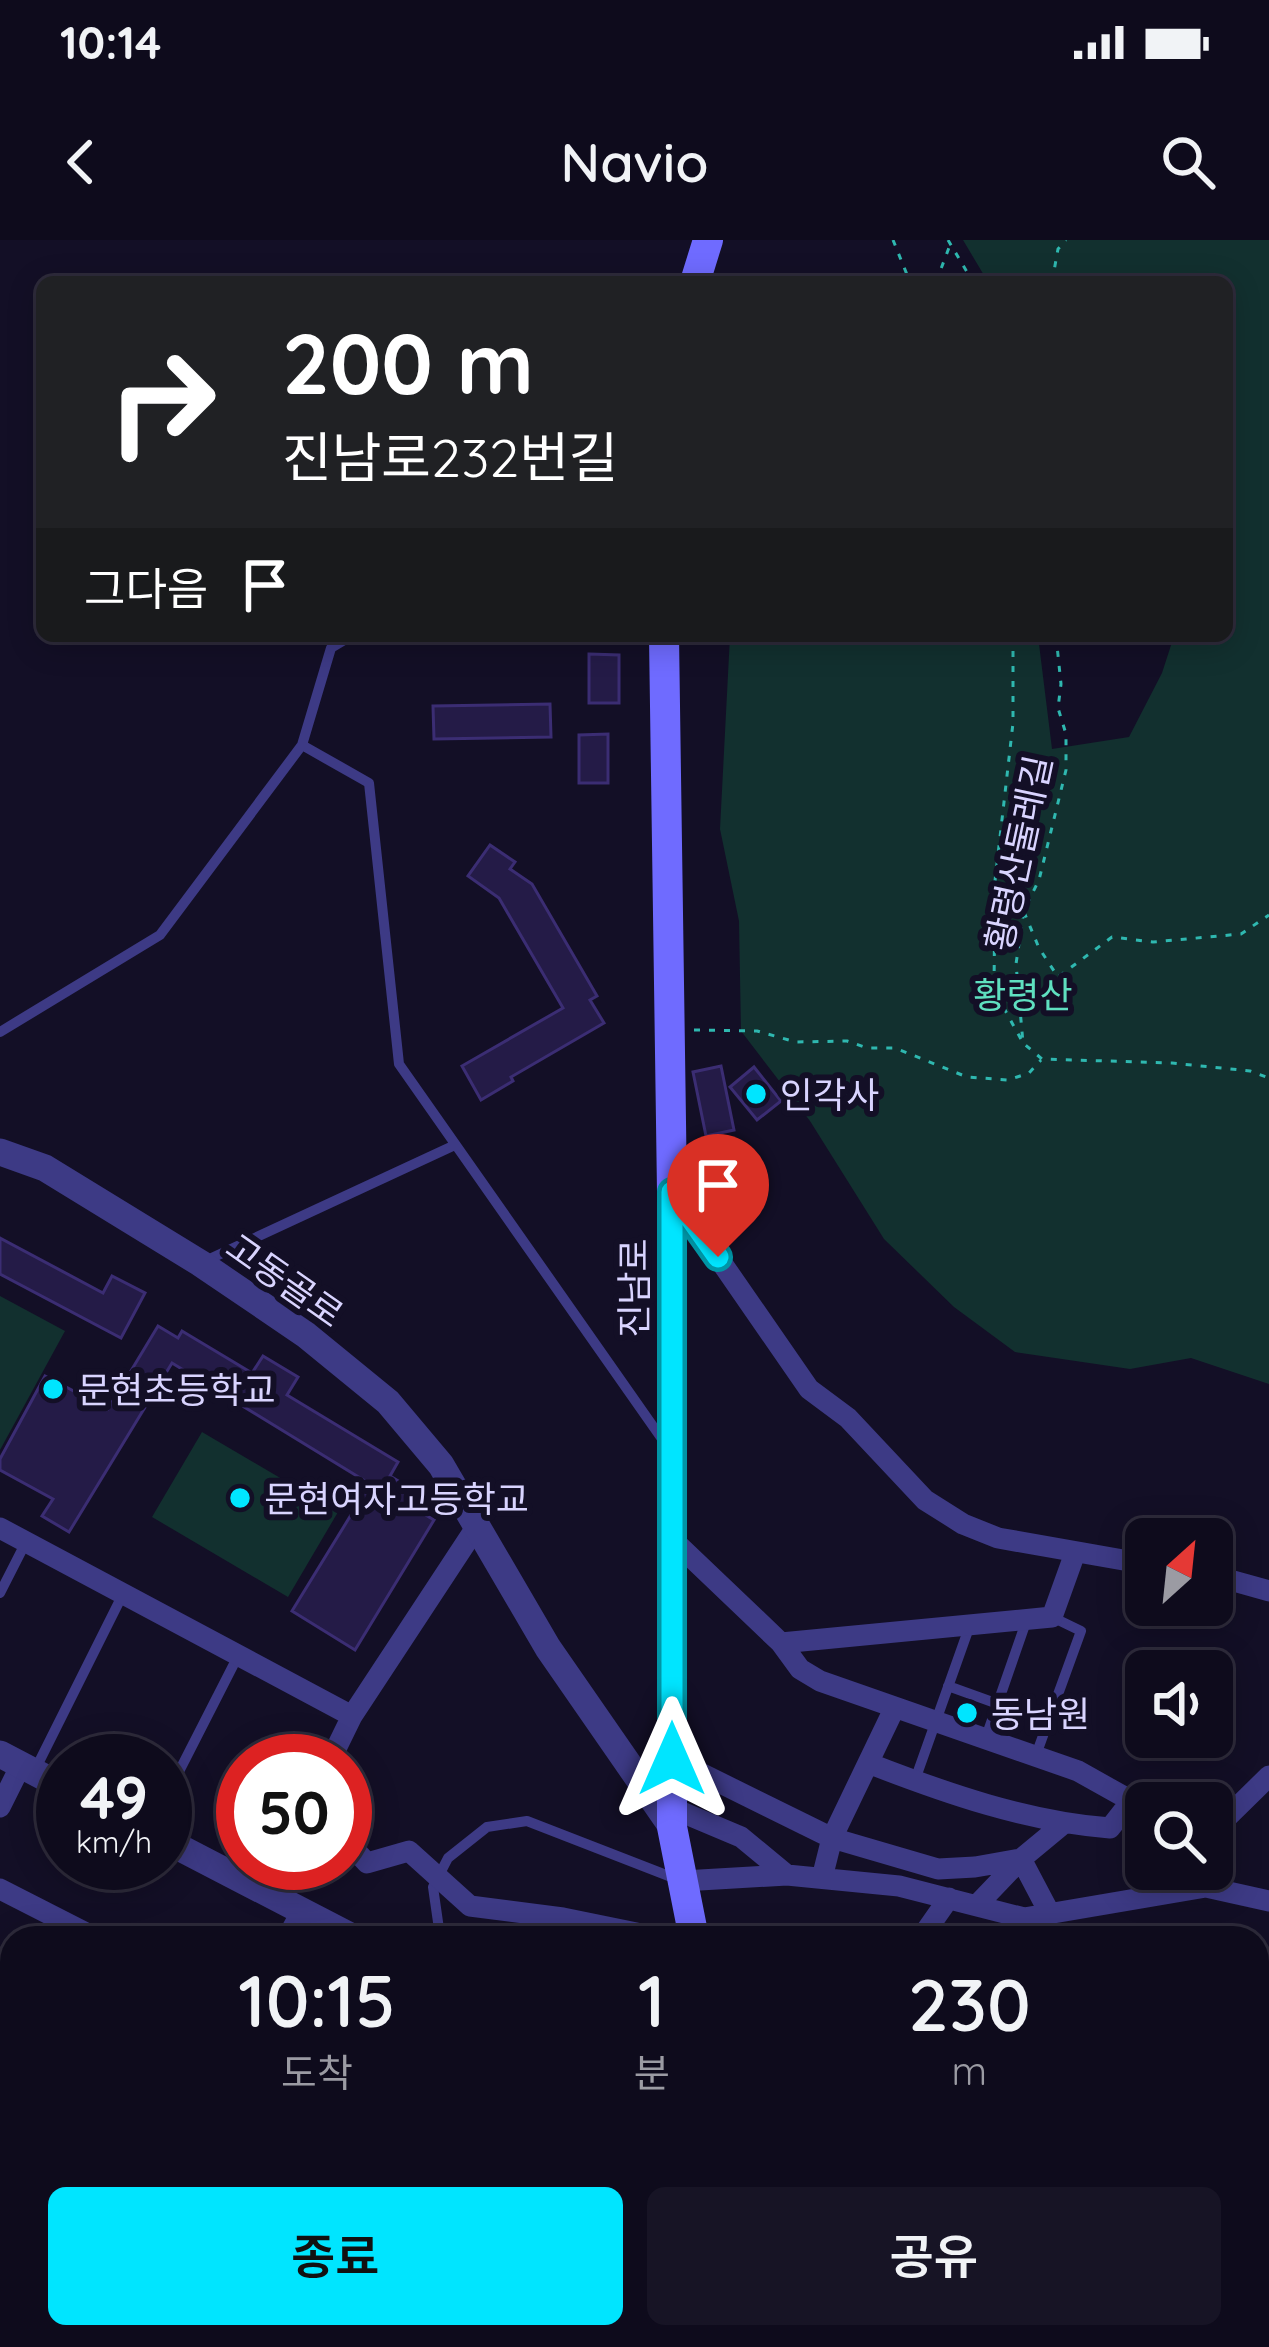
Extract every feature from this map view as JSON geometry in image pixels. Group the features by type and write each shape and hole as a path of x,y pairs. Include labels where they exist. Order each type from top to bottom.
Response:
{"main road":[{"path":"697,276 709,240"},
{"name":"진남로","path":"664,642 672,1192 672,1818 692,1926"}],"street":[{"name":"고동골로","path":"0,1152 45,1168 200,1263 306,1335 388,1402 441,1466 548,1648 672,1818"},
{"path":"672,1192 809,1389 848,1418 926,1501 962,1524 998,1538 1125,1561"},
{"path":"0,1528 352,1716"},
{"path":"343,1734 476,1529"},
{"path":"672,1539 781,1643 800,1669 820,1681 1078,1771 1125,1796"},
{"path":"781,1643 1052,1617 1075,1553"},
{"path":"1233,1581 1269,1591"},
{"path":"821,1878 832,1838 894,1709"},
{"path":"672,1759 832,1838 938,1869 1021,1859"},
{"path":"868,1763 1062,1825 1110,1828 1125,1816"},
{"path":"0,1807 18,1764"},
{"path":"1233,1811 1269,1776"},
{"path":"672,1818 741,1838 787,1875"},
{"path":"977,1905 1062,1825"},
{"path":"372,1862 409,1851 470,1906 602,1926"},
{"path":"192,1854 331,1926"},
{"path":"1021,1859 1050,1914"},
{"path":"683,1881 787,1875 899,1886 1024,1918 1153,1890"},
{"path":"1233,1888 1269,1901"},
{"path":"0,1889 51,1926"},
{"path":"929,1926 949,1898"},
{"path":"294,1926 302,1911"}],"lane":[{"path":"0,1032 160,934 302,745 331,648 341,642"},
{"path":"302,745 369,783 399,1064 672,1453"},
{"path":"200,1263 455,1145"},
{"path":"0,1593 26,1542"},
{"path":"18,1764 123,1594"},
{"path":"1035,1757 1081,1631 1052,1617"},
{"path":"985,1740 1028,1619"},
{"path":"914,1781 970,1625"},
{"path":"192,1745 238,1656"},
{"path":"948,1687 1048,1719"},
{"path":"439,1926 433,1887 448,1858 487,1827 527,1821 683,1881"}],"path":[{"path":"893,240 908,276"},
{"path":"1053,276 1058,249 1066,240"},
{"path":"938,276 949,242"},
{"path":"949,242 969,276"},
{"path":"1013,642 1013,723 995,881 994,990 1023,1043 1042,1059 1172,1063 1250,1071 1269,1078"},
{"name":"황령산둘레길","path":"1023,1043 1016,964 1024,910 1039,880 1066,770 1057,642"},
{"path":"1024,910 1039,948 1058,977 1112,938 1153,942 1241,934 1269,915"},
{"path":"668,1013 694,1030 757,1031 796,1042 847,1041 867,1048 896,1048 967,1077 1008,1080 1029,1073 1042,1059"}],"green space":[{"name":"황령산","path":"963,240 1269,240 1269,1384 1191,1358 1130,1369 1015,1352 954,1307 884,1239 810,1121 741,1031 739,921 720,829 730,642 1039,642 1052,749 1129,737 1162,673 1172,642 1233,642 1233,276 984,276"},
{"path":"0,1296 65,1331 0,1450"},
{"path":"202,1432 338,1512 288,1597 152,1517"}],"building":[{"path":"589,654 619,655 619,703 589,703"},
{"path":"550,704 551,737 434,739 433,706"},
{"path":"608,734 608,783 579,783 579,735"},
{"path":"490,845 515,862 510,869 532,884 597,996 590,1000 604,1023 481,1100 462,1066 563,1008 499,898 468,876"},
{"path":"721,1066 734,1130 706,1136 693,1072"},
{"name":"인각사","path":"754,1067 781,1101 757,1120 730,1087"},
{"path":"729,1161 735,1190 698,1197 692,1169"},
{"path":"0,1238 103,1293 112,1276 145,1293 121,1338 0,1274"},
{"path":"158,1326 178,1338 182,1331 252,1373 263,1356 298,1377 287,1395 398,1462 390,1476 422,1495 414,1508 434,1520 355,1650 292,1611 370,1484 172,1363 69,1532 42,1516 53,1499 0,1470 0,1459 45,1376 108,1409"}],"place":[{"name":"인각사","path":"756,1094"},
{"name":"문현초등학교","path":"53,1389"},
{"name":"문현여자고등학교","path":"240,1498"},
{"name":"동남원","path":"967,1713"}],"route":[{"path":"672,1759 672,1192 718,1257"}]}
